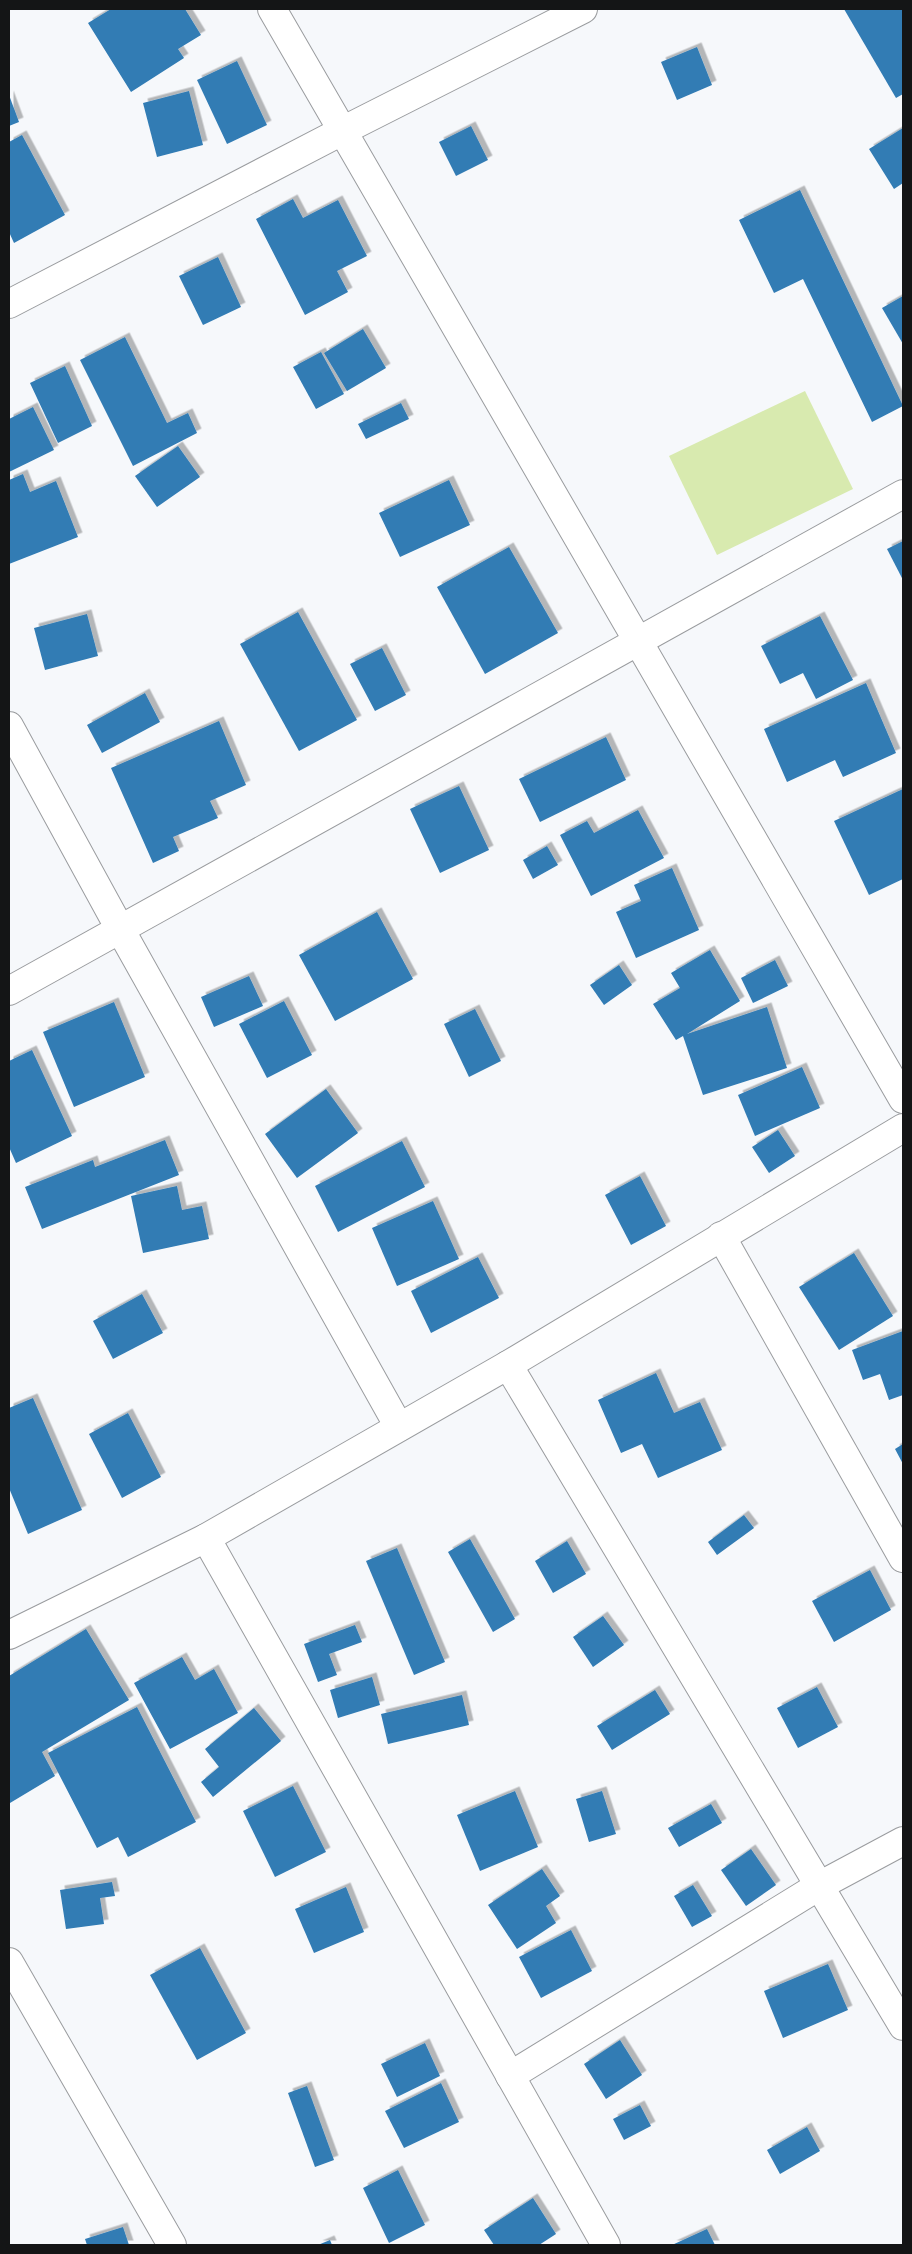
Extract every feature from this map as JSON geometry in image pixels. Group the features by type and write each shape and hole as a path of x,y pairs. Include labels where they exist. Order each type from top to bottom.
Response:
{"street":[{"path":"272,9 640,641 903,1099"},
{"path":"9,304 344,130 583,9"},
{"path":"9,991 903,494"},
{"path":"9,726 120,930 399,1428"},
{"path":"9,1634 206,1538 508,1365 903,1128"},
{"path":"721,1236 903,1558"},
{"path":"508,1365 903,2026"},
{"path":"206,1538 606,2245"},
{"path":"510,2076 819,1886 903,1841"},
{"path":"13,1978 172,2245"}],"green space":[{"path":"805,391 853,489 717,555 669,456"}],"building":[{"path":"111,9 185,9 201,35 178,49 184,58 131,92 88,23"},
{"path":"844,9 903,9 903,94 896,98"},
{"path":"697,47 712,85 677,100 661,62"},
{"path":"237,61 267,125 227,144 197,80"},
{"path":"189,91 203,145 157,157 143,103"},
{"path":"9,95 19,122 9,126"},
{"path":"471,126 488,160 456,176 439,142"},
{"path":"903,128 903,183 894,189 869,149"},
{"path":"22,135 65,215 14,243 9,232 9,142"},
{"path":"800,190 903,406 872,422 803,279 774,293 739,220"},
{"path":"293,199 303,218 338,200 367,256 337,271 348,292 305,315 256,219"},
{"path":"218,257 241,307 203,325 179,276"},
{"path":"903,296 903,344 882,308"},
{"path":"363,329 386,368 347,391 324,353"},
{"path":"125,337 167,423 188,413 197,433 133,466 80,360"},
{"path":"321,352 344,394 316,409 293,367"},
{"path":"65,366 92,426 58,443 30,383"},
{"path":"401,403 409,419 366,439 358,424"},
{"path":"33,407 54,450 9,472 9,419"},
{"path":"178,446 200,477 157,507 135,476"},
{"path":"23,474 30,492 56,481 78,537 9,564 9,480"},
{"path":"449,480 470,525 400,557 379,513"},
{"path":"903,541 903,580 887,549"},
{"path":"509,547 558,633 485,674 437,587"},
{"path":"298,612 357,720 299,751 240,644"},
{"path":"87,614 98,656 45,670 34,628"},
{"path":"820,616 853,680 816,699 803,673 780,684 761,646"},
{"path":"382,648 406,695 375,711 350,664"},
{"path":"866,683 896,753 843,777 835,760 787,782 764,729"},
{"path":"145,693 160,722 102,753 87,725"},
{"path":"219,721 246,785 210,801 218,818 173,837 179,851 153,863 111,768"},
{"path":"606,737 626,780 540,822 519,779"},
{"path":"459,786 489,850 440,873 410,809"},
{"path":"903,789 903,879 869,895 834,821"},
{"path":"638,810 664,858 591,896 560,835 587,821 594,833"},
{"path":"547,846 558,865 533,879 523,860"},
{"path":"672,868 699,930 636,958 616,912 641,901 634,885"},
{"path":"377,912 413,979 335,1021 299,955"},
{"path":"710,950 740,1001 687,1034 767,1007 787,1068 703,1095 683,1036 676,1040 653,1004 680,988 671,973"},
{"path":"775,960 788,986 753,1003 741,978"},
{"path":"619,965 632,985 604,1005 590,985"},
{"path":"249,976 263,1006 214,1027 201,997"},
{"path":"284,1001 312,1055 267,1078 239,1024"},
{"path":"114,1002 145,1077 74,1107 43,1032"},
{"path":"475,1009 501,1061 469,1077 444,1024"},
{"path":"32,1050 72,1136 16,1163 9,1147 9,1061"},
{"path":"802,1067 820,1108 755,1136 738,1095"},
{"path":"326,1089 358,1133 297,1178 265,1134"},
{"path":"778,1130 795,1156 769,1173 752,1147"},
{"path":"165,1140 179,1175 42,1229 25,1187 93,1160 95,1167"},
{"path":"402,1141 425,1187 338,1232 315,1186"},
{"path":"640,1176 666,1226 631,1245 605,1195"},
{"path":"177,1186 182,1210 202,1206 209,1239 143,1253 131,1196"},
{"path":"433,1201 459,1259 397,1286 372,1228"},
{"path":"854,1253 893,1316 839,1350 799,1287"},
{"path":"478,1257 499,1298 431,1333 411,1291"},
{"path":"142,1294 163,1333 113,1359 93,1321"},
{"path":"903,1331 903,1395 889,1400 880,1374 863,1380 852,1350"},
{"path":"656,1373 674,1413 700,1402 722,1450 658,1478 642,1444 621,1453 598,1400"},
{"path":"33,1398 82,1510 28,1534 9,1488 9,1408"},
{"path":"128,1413 161,1477 122,1498 89,1434"},
{"path":"903,1444 903,1464 895,1449"},
{"path":"744,1515 754,1528 717,1555 708,1542"},
{"path":"470,1539 515,1619 493,1632 448,1552"},
{"path":"567,1541 586,1574 553,1593 535,1561"},
{"path":"397,1548 445,1662 414,1675 366,1561"},
{"path":"870,1570 891,1610 834,1642 812,1601"},
{"path":"603,1616 624,1645 593,1667 573,1637"},
{"path":"355,1625 362,1642 329,1654 337,1675 318,1682 304,1644"},
{"path":"86,1629 129,1700 42,1752 55,1776 10,1803 9,1676"},
{"path":"182,1657 195,1680 214,1669 238,1713 170,1749 134,1683"},
{"path":"372,1677 380,1705 338,1718 330,1690"},
{"path":"817,1687 838,1727 798,1748 777,1708"},
{"path":"655,1690 670,1714 612,1750 597,1726"},
{"path":"462,1695 469,1725 388,1744 381,1714"},
{"path":"137,1707 196,1822 128,1857 118,1837 97,1848 48,1753"},
{"path":"254,1708 281,1741 213,1797 201,1782 219,1767 205,1749"},
{"path":"293,1786 326,1852 275,1877 243,1811"},
{"path":"515,1791 538,1847 480,1871 457,1815"},
{"path":"602,1791 616,1834 589,1842 576,1799"},
{"path":"711,1804 722,1823 679,1847 668,1828"},
{"path":"751,1849 776,1885 746,1906 721,1870"},
{"path":"542,1869 560,1896 546,1906 556,1923 517,1949 488,1905"},
{"path":"112,1882 115,1896 100,1898 104,1924 66,1929 60,1890"},
{"path":"693,1885 712,1916 692,1927 674,1896"},
{"path":"346,1887 364,1932 314,1953 295,1909"},
{"path":"571,1930 592,1971 541,1998 519,1957"},
{"path":"200,1948 246,2033 197,2060 150,1975"},
{"path":"828,1964 848,2010 783,2038 764,1991"},
{"path":"620,2040 642,2075 606,2099 584,2064"},
{"path":"425,2043 440,2076 397,2097 381,2064"},
{"path":"441,2083 459,2122 404,2148 385,2111"},
{"path":"307,2086 334,2160 315,2167 288,2093"},
{"path":"640,2105 651,2126 624,2140 613,2119"},
{"path":"807,2127 820,2151 780,2174 767,2150"},
{"path":"398,2170 425,2225 389,2243 363,2188"},
{"path":"533,2198 556,2234 539,2245 494,2245 484,2230"},
{"path":"123,2227 129,2245 87,2245 85,2239"},
{"path":"707,2229 715,2245 672,2245"},
{"path":"330,2240 332,2245 318,2245"}]}
